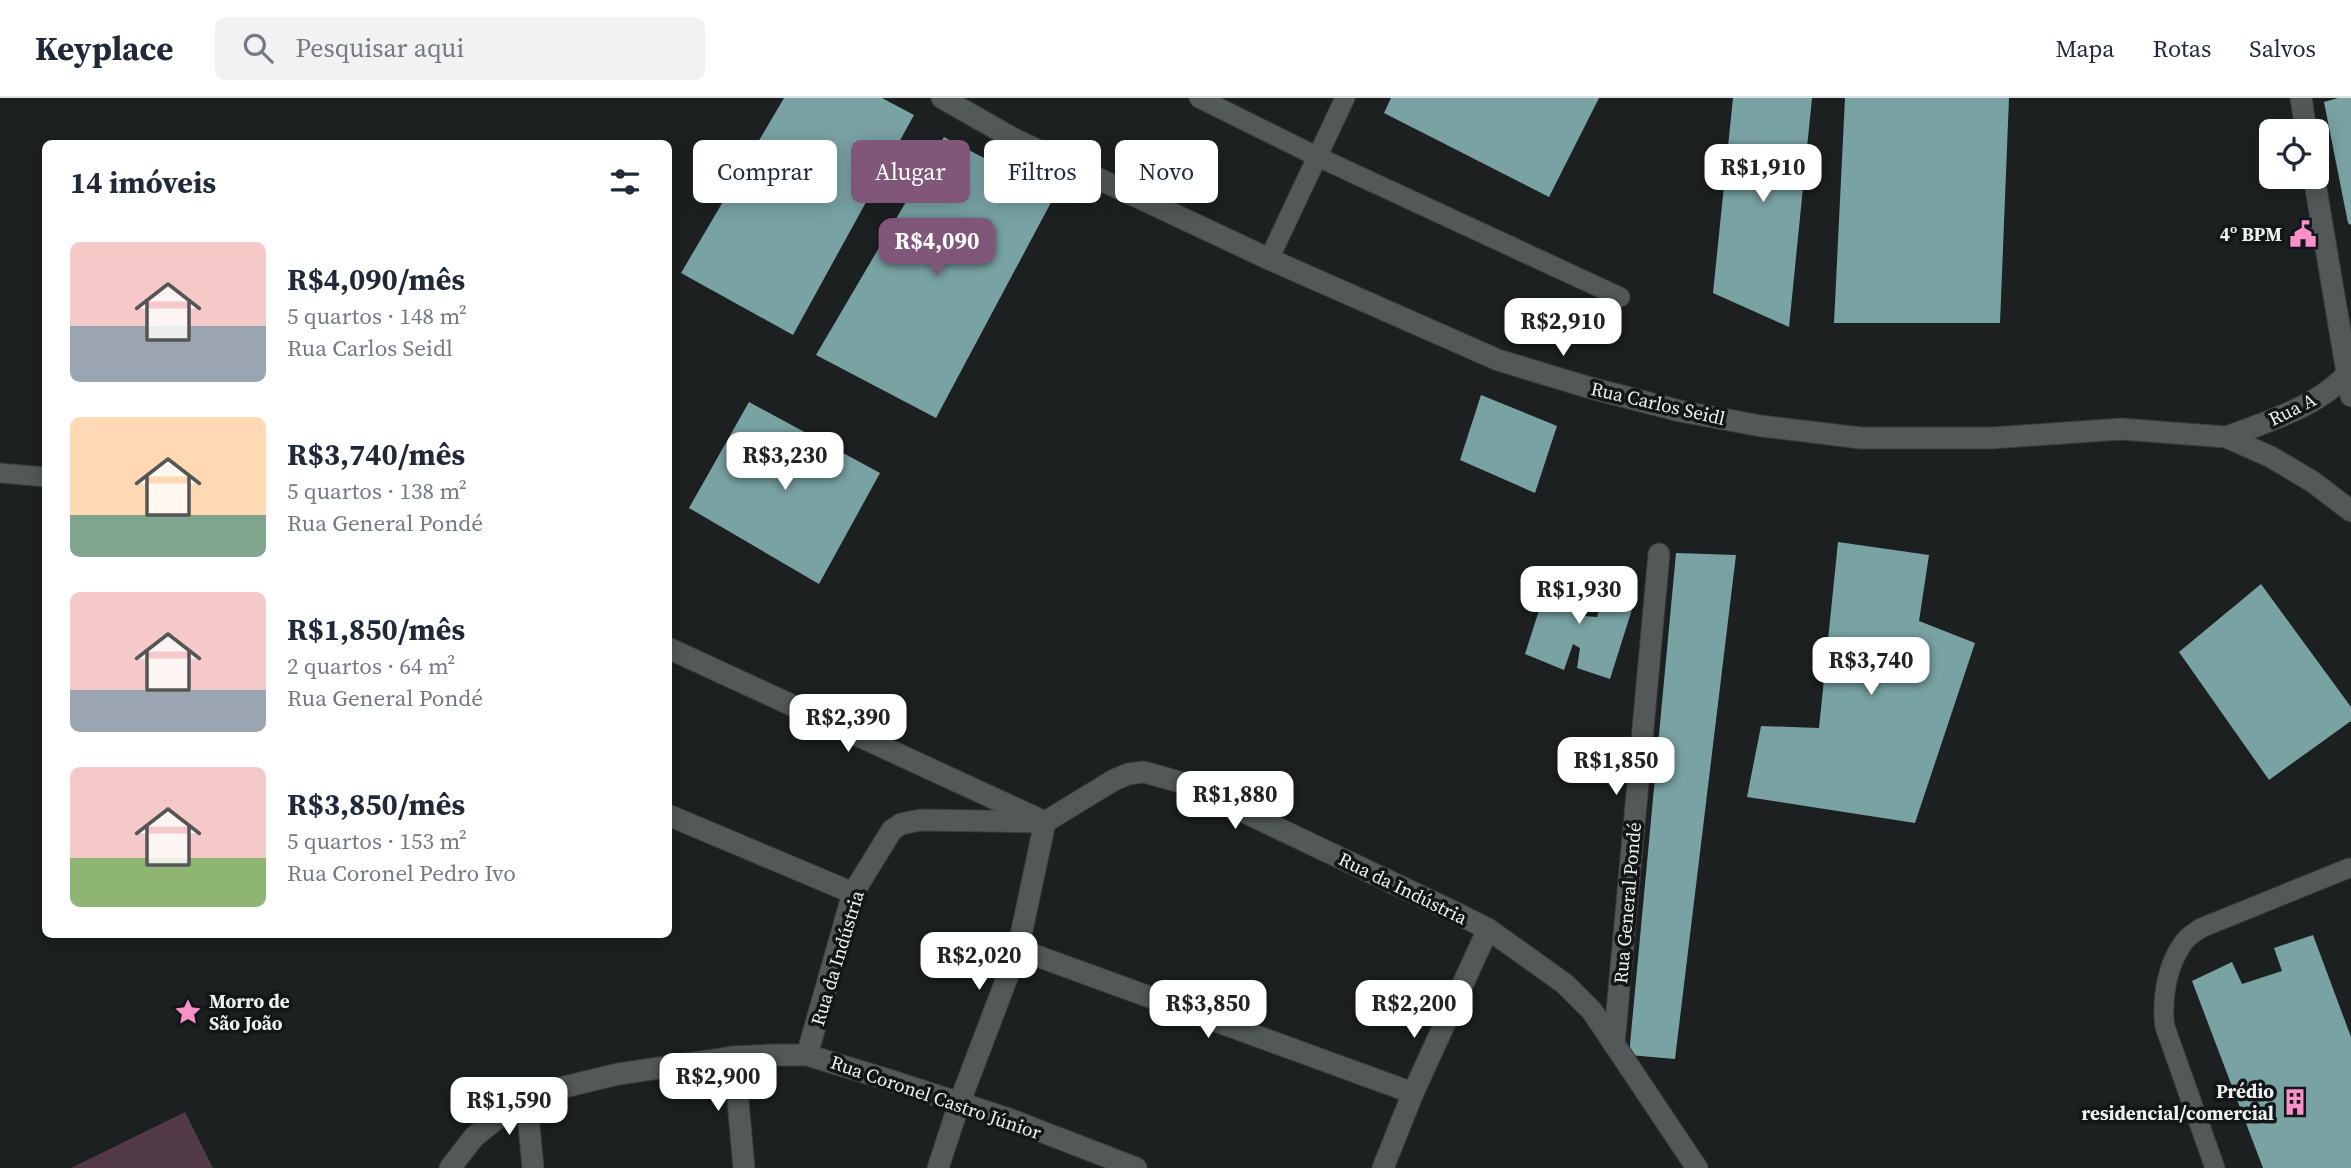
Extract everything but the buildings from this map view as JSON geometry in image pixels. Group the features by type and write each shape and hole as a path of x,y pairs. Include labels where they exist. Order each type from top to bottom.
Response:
{"street":[{"name":"Rua Carlos Seidl","path":"942,98 1014,139 1269,259 1498,360 1587,387 1680,411 1761,426 1861,438 1992,438 2121,429 2226,437"},
{"path":"2301,98 2304,119"},
{"path":"2316,189 2349,381"},
{"name":"Rua A","path":"2226,437 2288,413 2349,381"},
{"path":"2226,437 2271,457 2313,482 2351,511"},
{"name":"Rua General Pondé","path":"1614,1044 1660,554"},
{"path":"672,650 1045,822 1018,949 959,1104 938,1168"},
{"name":"Rua da Indústria","path":"807,1055 853,893 884,840 901,824 920,820 1045,822 1114,780 1144,772 1195,788 1488,929 1565,984 1592,1011 1698,1168"},
{"path":"672,817 853,893"},
{"path":"1383,1168 1413,1093 1488,929"},
{"path":"1018,949 1413,1093"},
{"name":"Rua Coronel Castro Júnior","path":"450,1168 474,1138 500,1116 560,1088 618,1074 734,1058 807,1055 1009,1119 1136,1168"},
{"path":"734,1058 744,1168"},
{"path":"527,1104 533,1168"}],"lane":[{"path":"1199,98 1318,157 1620,298"},
{"path":"1269,259 1346,98"},
{"path":"0,473 42,477"},
{"path":"2216,1168 2165,1027 2162,1008 2173,960 2185,940 2201,928 2350,870"}],"shaded area":[{"path":"185,1112 213,1168 71,1168"}],"place":[{"name":"4º BPM","path":"2303,234"},
{"name":"Morro de São João","path":"188,1012"},
{"name":"Prédio residencial/comercial","path":"2295,1102"}]}
